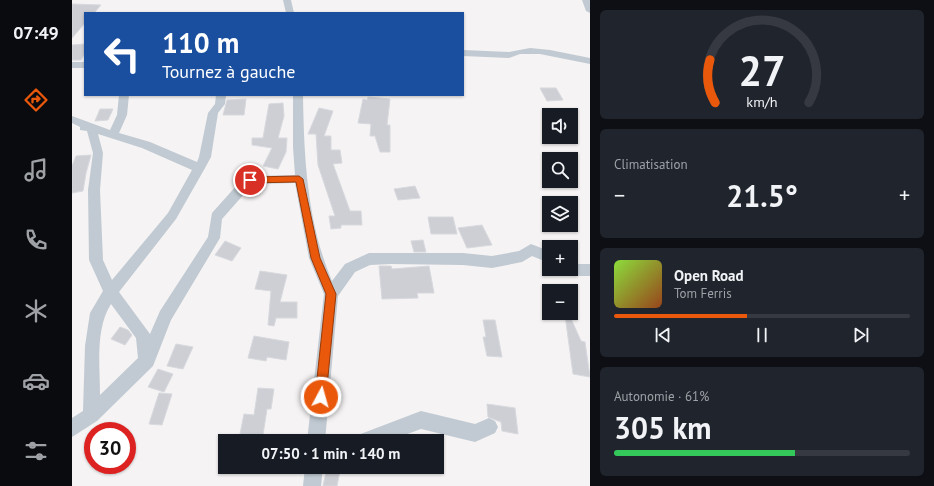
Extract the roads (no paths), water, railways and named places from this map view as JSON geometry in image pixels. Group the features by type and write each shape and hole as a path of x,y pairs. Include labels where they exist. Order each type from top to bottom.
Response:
{"street":[{"path":"287,0 290,12"},
{"path":"586,0 590,11"},
{"path":"464,53 509,55 516,52 544,50 590,61"},
{"path":"72,65 84,65"},
{"path":"113,135 122,115 124,96"},
{"path":"91,415 93,346 97,313 110,292 172,216 205,157 213,114 220,104 221,96"},
{"path":"298,96 299,179 316,258 331,294 317,434"},
{"path":"72,119 91,128 146,145 199,168"},
{"path":"72,128 91,128"},
{"path":"91,128 98,153 94,190 96,260 110,292 143,335 147,360"},
{"path":"72,428 91,415 147,360 165,316 214,238 216,217 250,180 299,179"},
{"path":"331,294 350,268 369,259 462,259 492,262 522,256 531,250 542,254"},
{"path":"578,270 590,270"},
{"path":"383,434 421,420 475,433 489,427"},
{"path":"312,486 313,474"}]}
